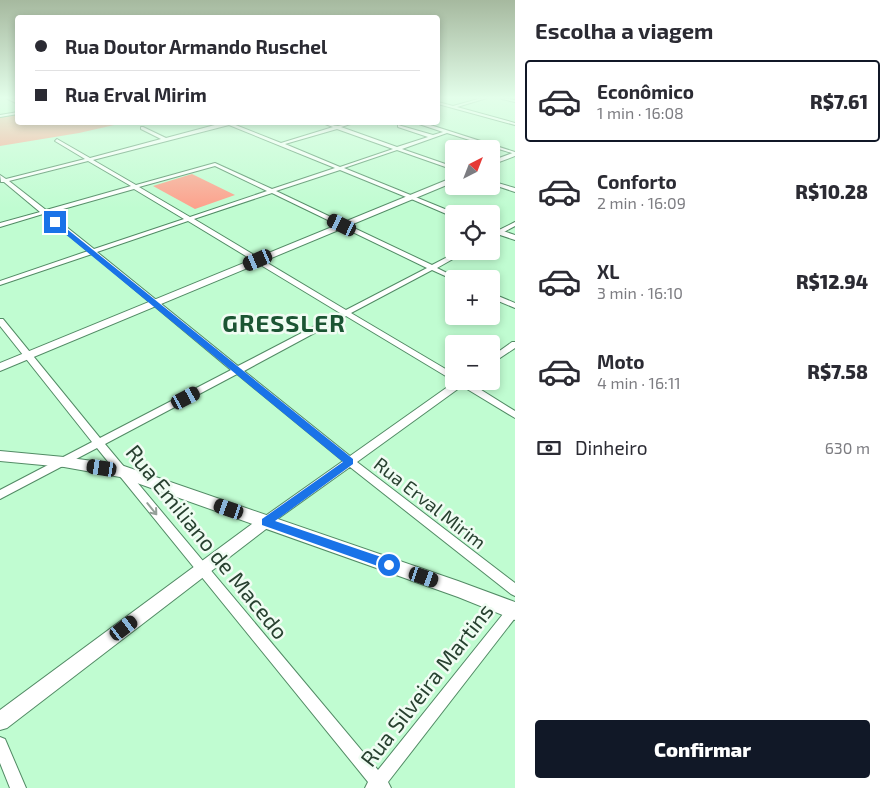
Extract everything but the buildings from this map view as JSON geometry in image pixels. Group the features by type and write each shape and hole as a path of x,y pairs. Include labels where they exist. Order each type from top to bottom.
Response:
{"main road":[{"path":"500,159 515,153"},
{"path":"0,366 445,183"},
{"path":"0,456 64,462 121,471 514,610"}],"street":[{"path":"156,135 166,140"},
{"path":"2,180 186,135"},
{"path":"259,135 445,210"},
{"path":"281,144 314,135"},
{"path":"357,135 445,166"},
{"path":"426,135 433,137"},
{"path":"0,283 439,135"},
{"path":"456,135 515,153"},
{"path":"57,140 445,372"},
{"path":"0,225 212,164 218,165 445,274"},
{"name":"Rua Erval Mirim","path":"2,180 239,370 350,462 515,590"},
{"path":"500,185 515,190"},
{"path":"500,232 515,224"},
{"path":"500,232 515,238"},
{"path":"0,495 448,260"},
{"path":"500,299 515,306"},
{"name":"Rua Emiliano de Macedo","path":"0,321 98,444 378,786"},
{"path":"500,355 515,344"},
{"path":"0,720 265,522 447,390"},
{"path":"474,390 515,415"},
{"name":"Rua Silveira Martins","path":"378,786 514,610"},
{"path":"0,744 18,788"}],"shaded area":[{"path":"0,135 68,135 0,146"},
{"path":"192,174 235,195 195,209 153,186"}],"district":[{"name":"GRESSLER","path":"284,324"}],"route":[{"path":"55,222 350,462 265,522 389,565"}]}
